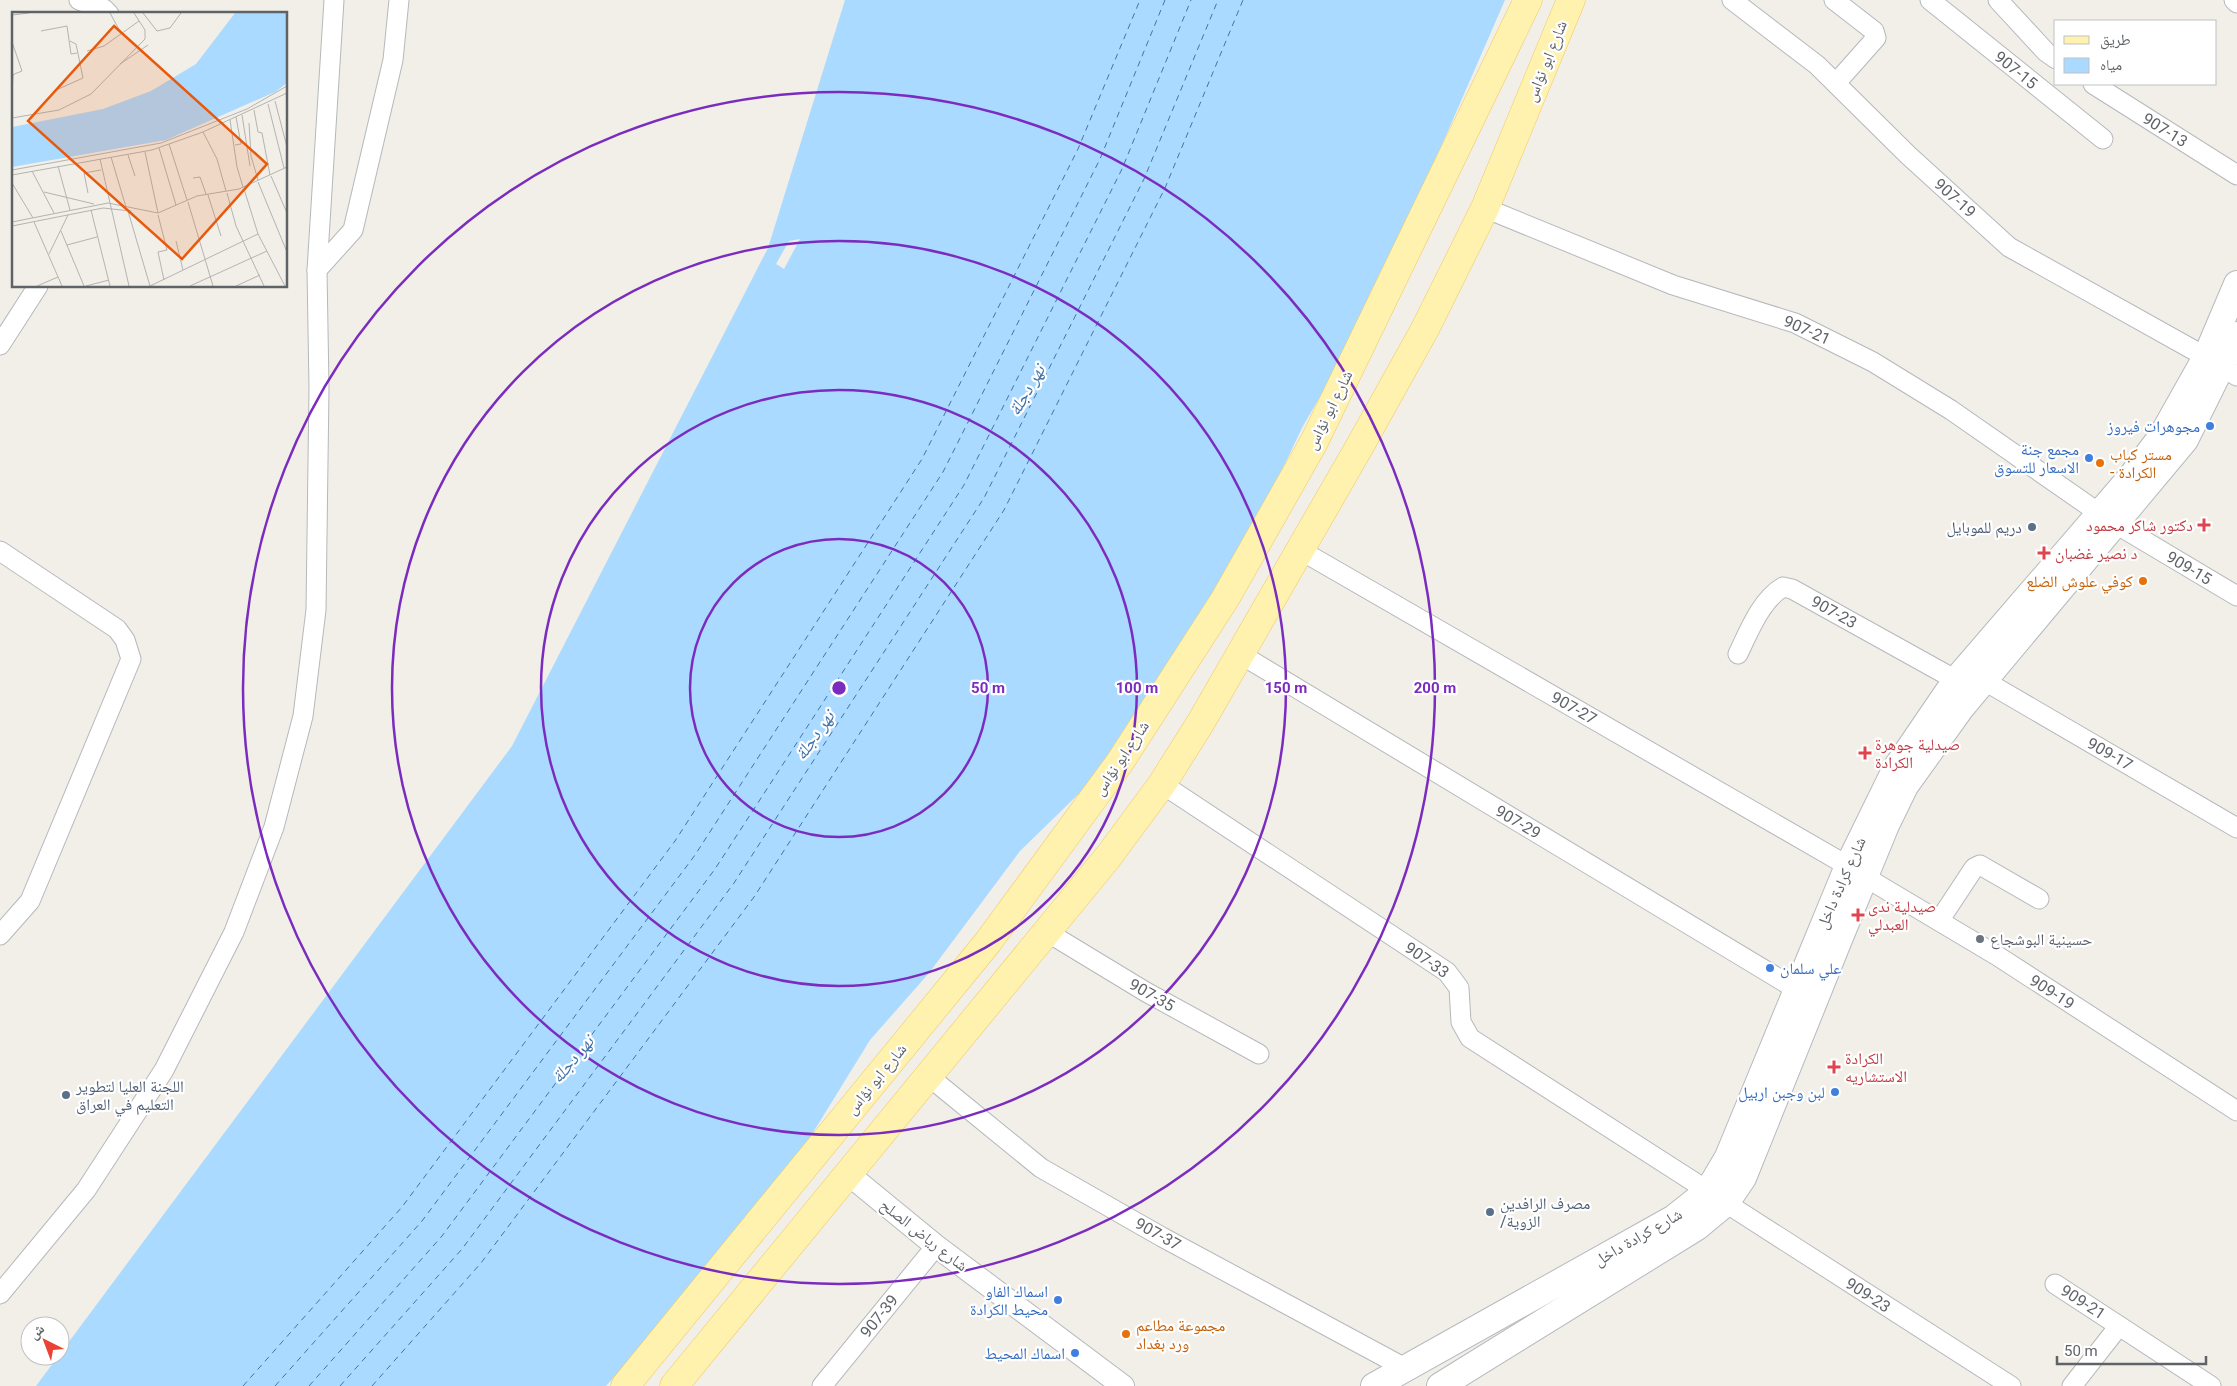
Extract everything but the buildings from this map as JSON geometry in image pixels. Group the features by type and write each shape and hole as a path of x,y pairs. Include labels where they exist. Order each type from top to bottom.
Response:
{"main road":[{"name":"شارع ابو نؤاس","path":"625,1386 988,942 1120,762 1225,599 1314,442 1528,0"},
{"name":"شارع ابو نؤاس","path":"674,1386 927,1075 1108,857 1162,784 1202,722 1425,329 1486,208 1571,0"},
{"name":"شارع كرادة داخل","path":"2222,367 2237,284"},
{"name":"شارع كرادة داخل","path":"1374,1386 1674,1218 1717,1197 1728,1157 1796,989 1857,871 1906,786 1945,728 2107,518 2131,477 2160,437 2222,367 2237,335"},
{"name":"شارع كرادة داخل","path":"1445,1385 1696,1227 1717,1197 1747,1170 1896,768 1956,680 2107,518"}],"street":[{"path":"79,0 107,8"},
{"path":"0,1294 86,1190 164,1070 234,932 274,827 303,716 316,610 316,478 319,388 317,270 334,0"},
{"path":"317,270 353,230 392,60 399,0"},
{"name":"907-19","path":"1732,0 1817,65 1908,155 2009,247 2222,367"},
{"path":"1834,0 1874,32 1876,38 1836,84"},
{"name":"907-15","path":"1930,0 2103,139"},
{"path":"1998,0 2046,52 2054,58"},
{"path":"2234,0 2237,3"},
{"name":"907-13","path":"2095,85 2237,176"},
{"name":"907-21","path":"1486,208 1673,284 1795,323 1873,362 1950,410 2107,518"},
{"path":"0,345 37,288"},
{"name":"909-15","path":"2107,518 2237,596"},
{"name":"907-27","path":"1300,550 1857,871"},
{"path":"0,551 117,629 125,640 131,659 30,900 0,935"},
{"name":"907-23","path":"1738,654 1750,629 1774,592 1783,587 1792,589 1956,680"},
{"name":"907-29","path":"1240,654 1796,989"},
{"name":"909-17","path":"1983,680 2237,828"},
{"name":"907-33","path":"1162,784 1447,972 1460,988 1461,1022 1470,1038 1717,1197"},
{"path":"1939,921 1974,868 1980,865 2039,899"},
{"name":"909-19","path":"1857,871 1939,921 2237,1111"},
{"name":"907-35","path":"1047,932 1146,992 1259,1054"},
{"name":"907-37","path":"927,1075 1041,1168 1162,1237 1404,1368"},
{"name":"شارع رياض الصلح","path":"847,1173 936,1246 1122,1386"},
{"name":"909-23","path":"1717,1197 2011,1386"},
{"name":"907-39","path":"822,1386 936,1246"},
{"name":"909-21","path":"2055,1284 2211,1386"},
{"path":"2072,1386 2119,1326"}],"water":[{"name":"نهر دجلة","path":"845,0 1505,0 1437,156 1331,378 1303,426 1248,541 1094,779 1020,851 929,973 870,1040 785,1178 685,1297 606,1386 36,1386 51,1366 70,1366 70,1340 512,746 768,248"}],"pier":[{"path":"800,239 784,269 776,264 789,241"}],"ferry route":[{"path":"243,1386 402,1207 675,841 922,459 1078,149 1140,0"},
{"path":"275,1386 422,1221 695,855 943,472 1100,159 1165,0"},
{"path":"309,1386 442,1236 715,869 964,485 1122,169 1191,0"},
{"path":"340,1386 462,1249 734,883 984,498 1144,179 1218,0"},
{"path":"372,1386 481,1263 754,897 1004,510 1165,188 1243,0"}],"place":[{"name":"مجوهرات فيروز","path":"2210,426"},
{"name":"مجمع جنة الاسعار للتسوق","path":"2089,458"},
{"name":"مستر كباب - الكرادة","path":"2100,463"},
{"name":"دكتور شاكر محمود","path":"2204,525"},
{"name":"دريم للموبايل","path":"2032,527"},
{"name":"د نصير غضبان","path":"2044,553"},
{"name":"كوفي علوش الضلع","path":"2143,581"},
{"name":"صيدلية جوهرة الكرادة","path":"1865,753"},
{"name":"صيدلية ندى العبدلي","path":"1858,915"},
{"name":"حسينية البوشجاع","path":"1980,939"},
{"name":"علي سلمان","path":"1770,968"},
{"name":"الكرادة الاستشاريه","path":"1834,1067"},
{"name":"لبن وجبن اربيل","path":"1835,1092"},
{"name":"اللجنة العليا لتطوير التعليم في العراق","path":"66,1095"},
{"name":"مصرف الرافدين /الزوية","path":"1490,1212"},
{"name":"اسماك الفاو محيط الكرادة","path":"1058,1300"},
{"name":"مجموعة مطاعم ورد بغداد","path":"1126,1334"},
{"name":"اسماك المحيط","path":"1075,1353"}]}
